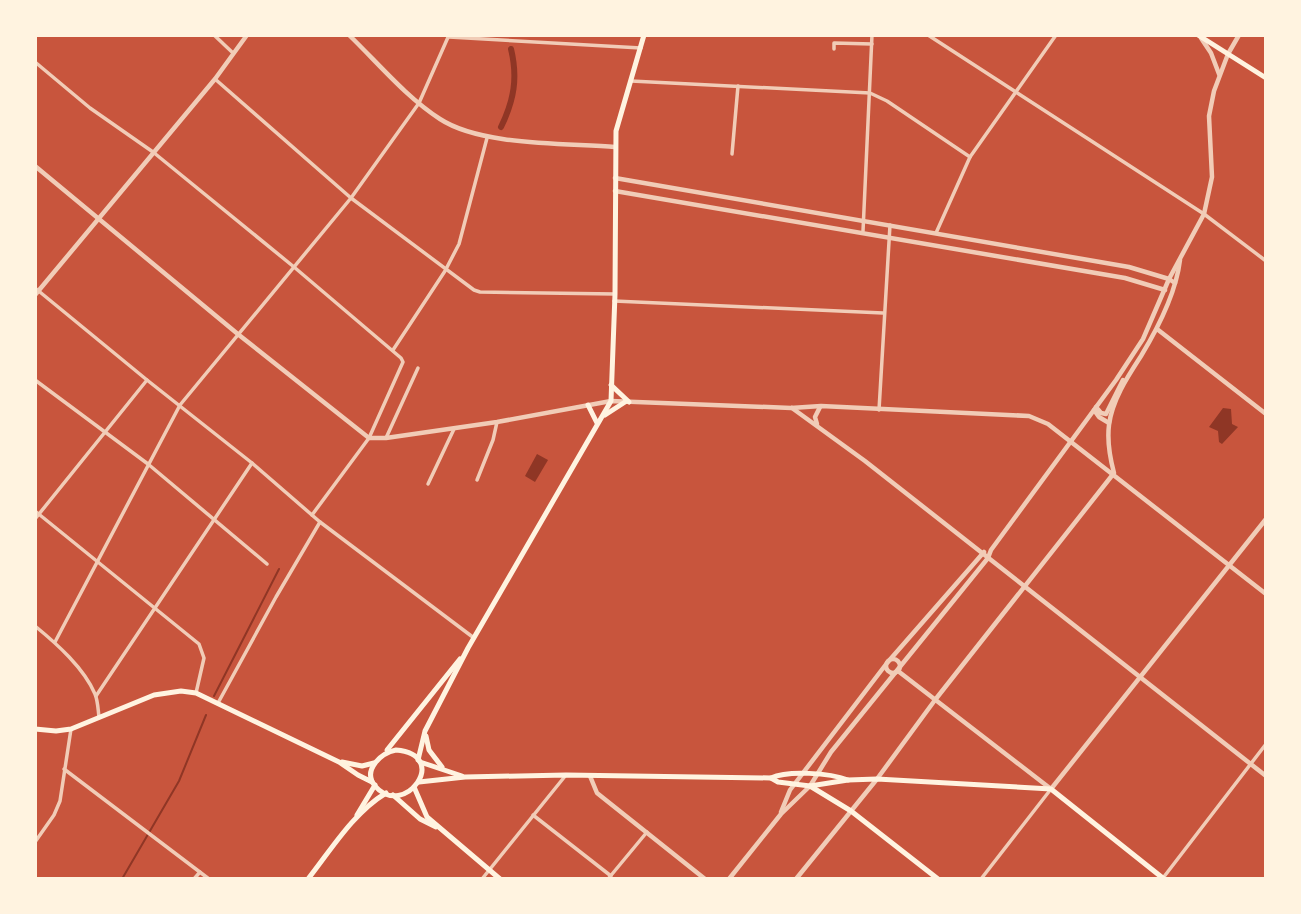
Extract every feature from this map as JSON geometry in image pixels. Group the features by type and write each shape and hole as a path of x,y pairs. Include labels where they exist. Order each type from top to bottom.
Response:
{"main road":[{"path":"500,879 439,828 422,809 417,785 422,775 419,761 425,731 468,648 611,401 616,131 644,35"},
{"path":"1198,35 1266,78"},
{"path":"599,421 627,402 611,385"},
{"path":"588,405 599,421"},
{"path":"351,824 373,783 374,763 386,752 468,648"},
{"path":"35,729 71,729 154,695 181,691 196,693 339,761 393,795 420,819 439,828"},
{"path":"435,692 442,699"},
{"path":"425,731 429,750 444,769"},
{"path":"386,752 401,750 419,761 465,777"},
{"path":"339,761 362,766 374,763"},
{"path":"771,778 778,774 802,774 838,776 848,780"},
{"path":"393,795 404,793 417,785 465,777 565,775 771,778 778,782 810,786 877,779 1051,789 1163,879"},
{"path":"810,786 851,811 938,879"},
{"path":"308,879 351,824 376,799 386,793"}],"street":[{"path":"215,35 234,54"},
{"path":"247,35 215,79 36,291 252,463 320,522 474,638"},
{"path":"349,35 419,103 442,121 487,138 615,147"},
{"path":"863,231 872,35"},
{"path":"928,35 1204,214 1266,261"},
{"path":"936,234 970,157 1056,35"},
{"path":"1198,35 1211,53 1220,76"},
{"path":"729,879 781,814 810,786 831,752 988,558 991,550 1143,339 1169,279 1204,214 1212,177 1209,116 1228,54 1240,35"},
{"path":"55,642 180,405 351,198 419,103 449,36 525,38 641,48"},
{"path":"834,49 834,43 872,44"},
{"path":"35,62 90,108 153,152 295,267 393,350 403,362 369,438 312,515"},
{"path":"215,79 351,198 445,271 480,292 883,313"},
{"path":"631,81 870,93 887,101 970,157"},
{"path":"732,154 738,86"},
{"path":"393,350 445,271 459,244 487,138"},
{"path":"35,166 239,335 369,438 454,429 611,401 791,408 821,406 1029,416 1048,424 1114,473 1266,594"},
{"path":"615,178 1129,267 1175,283"},
{"path":"650,197 652,185"},
{"path":"614,191 863,231 1125,278 1165,290"},
{"path":"879,410 890,225"},
{"path":"1095,409 1106,414 1157,328 1175,283 1181,257"},
{"path":"1157,328 1266,414"},
{"path":"386,438 418,368"},
{"path":"1114,473 1110,455 1109,423 1131,369"},
{"path":"35,380 148,464 267,564"},
{"path":"35,519 37,513 147,380"},
{"path":"818,426 815,417 821,406"},
{"path":"791,408 982,553 1266,776"},
{"path":"1095,409 1099,417 1109,423"},
{"path":"477,480 494,440 497,422"},
{"path":"428,484 454,429"},
{"path":"96,696 252,463"},
{"path":"796,879 877,779 935,700 1114,473"},
{"path":"37,513 196,641 202,648 204,659 196,693"},
{"path":"981,879 1266,519"},
{"path":"218,703 320,522"},
{"path":"781,814 794,784 887,663 982,553 991,550"},
{"path":"35,626 55,642 81,673 96,696 99,717"},
{"path":"887,663 892,659 897,660 898,671"},
{"path":"887,663 888,672 893,674 898,671"},
{"path":"898,671 1051,789"},
{"path":"35,842 54,815 60,801 71,729"},
{"path":"1163,879 1266,744"},
{"path":"64,769 209,879"},
{"path":"482,879 565,775"},
{"path":"590,776 597,793 705,879"},
{"path":"533,816 609,877 647,832"},
{"path":"194,879 200,872"}],"shaded area":[{"path":"1223,408 1231,409 1232,424 1238,427 1222,444 1219,442 1218,431 1209,427"},
{"path":"537,454 548,460 535,482 525,476"}],"waterway":[{"path":"501,127 514,89 511,49"},
{"path":"214,696 279,569"},
{"path":"122,879 179,781 206,715"}]}
